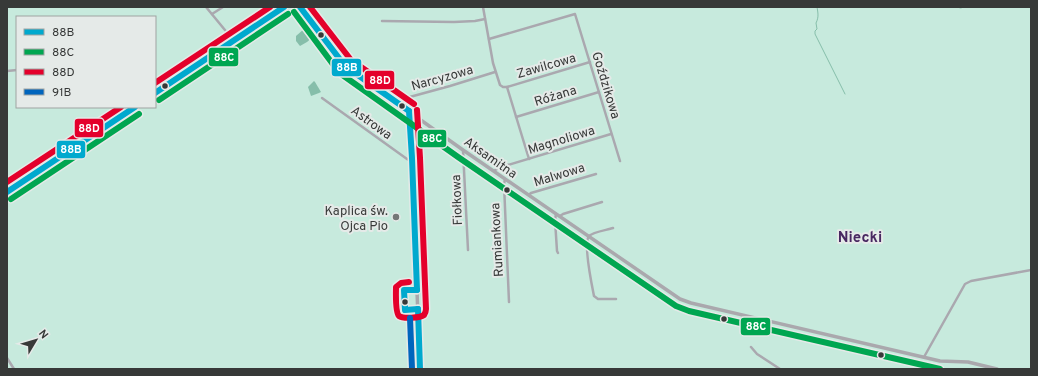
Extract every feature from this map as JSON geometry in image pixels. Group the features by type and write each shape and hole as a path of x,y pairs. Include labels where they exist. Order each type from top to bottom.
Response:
{"street":[{"path":"206,7 234,41"},
{"path":"212,14 223,7"},
{"path":"156,92 284,7"},
{"name":"Aksamitna","path":"300,7 345,66 463,150 589,236"},
{"path":"483,7 496,72 500,85 507,87 529,159"},
{"name":"Goździkowa","path":"489,39 575,14 620,162"},
{"path":"382,20 454,22 485,19"},
{"name":"Zawilcowa","path":"507,87 590,62"},
{"name":"Narcyzowa","path":"395,101 496,72"},
{"name":"Różana","path":"516,117 599,92"},
{"name":"Astrowa","path":"322,98 407,159 412,161"},
{"path":"116,108 122,116"},
{"path":"7,192 134,108"},
{"path":"409,111 420,369"},
{"name":"Magnoliowa","path":"494,171 498,168 612,134"},
{"name":"Fiołkowa","path":"463,150 468,250"},
{"name":"Malwowa","path":"529,195 531,193 596,174"},
{"name":"Rumiankowa","path":"506,179 504,184 509,302"},
{"path":"558,253 556,251 555,220 558,215 602,202"},
{"path":"613,228 593,234 589,236 587,241 588,262 594,296 598,299 616,299"},
{"path":"589,236 674,296 686,302 940,361 968,362 997,369"},
{"path":"924,357 962,286 971,281 1031,270"},
{"path":"751,347 757,354 780,369"},
{"path":"7,358 14,369"}],"shaded area":[{"path":"7,7 1031,7 1031,369 7,369"},
{"path":"307,28 310,28 313,33 313,37 300,46 296,41 296,36"},
{"path":"314,81 321,92 311,96 308,87"}],"waterway":[{"path":"817,7 818,17 815,34 845,94"},
{"path":"956,7 963,7"}],"transit line":[{"name":"88D","path":"156,82 270,7"},
{"name":"88B","path":"156,92 284,7"},
{"name":"88B","path":"300,7 345,66 409,111"},
{"name":"88D","path":"310,7 351,60 414,104"},
{"name":"88C","path":"294,12 341,74 458,157 676,306 689,311 940,369"},
{"name":"88C","path":"159,100 288,14"},
{"name":"88D","path":"7,182 119,108"},
{"name":"88B","path":"7,192 133,108"},
{"name":"88D","path":"409,282 401,283 396,287 398,314 404,318 422,316 425,314 426,309 417,110"},
{"name":"88B","path":"409,111 417,290"},
{"name":"88C","path":"11,199 139,114"},
{"name":"88B","path":"417,290 404,290 405,310 418,309"},
{"name":"88B","path":"418,309 420,369"},
{"name":"91B","path":"410,318 412,369"}],"place":[{"name":"Kaplica św. Ojca Pio","path":"396,217"}],"district":[{"name":"Niecki","path":"860,237"}]}
